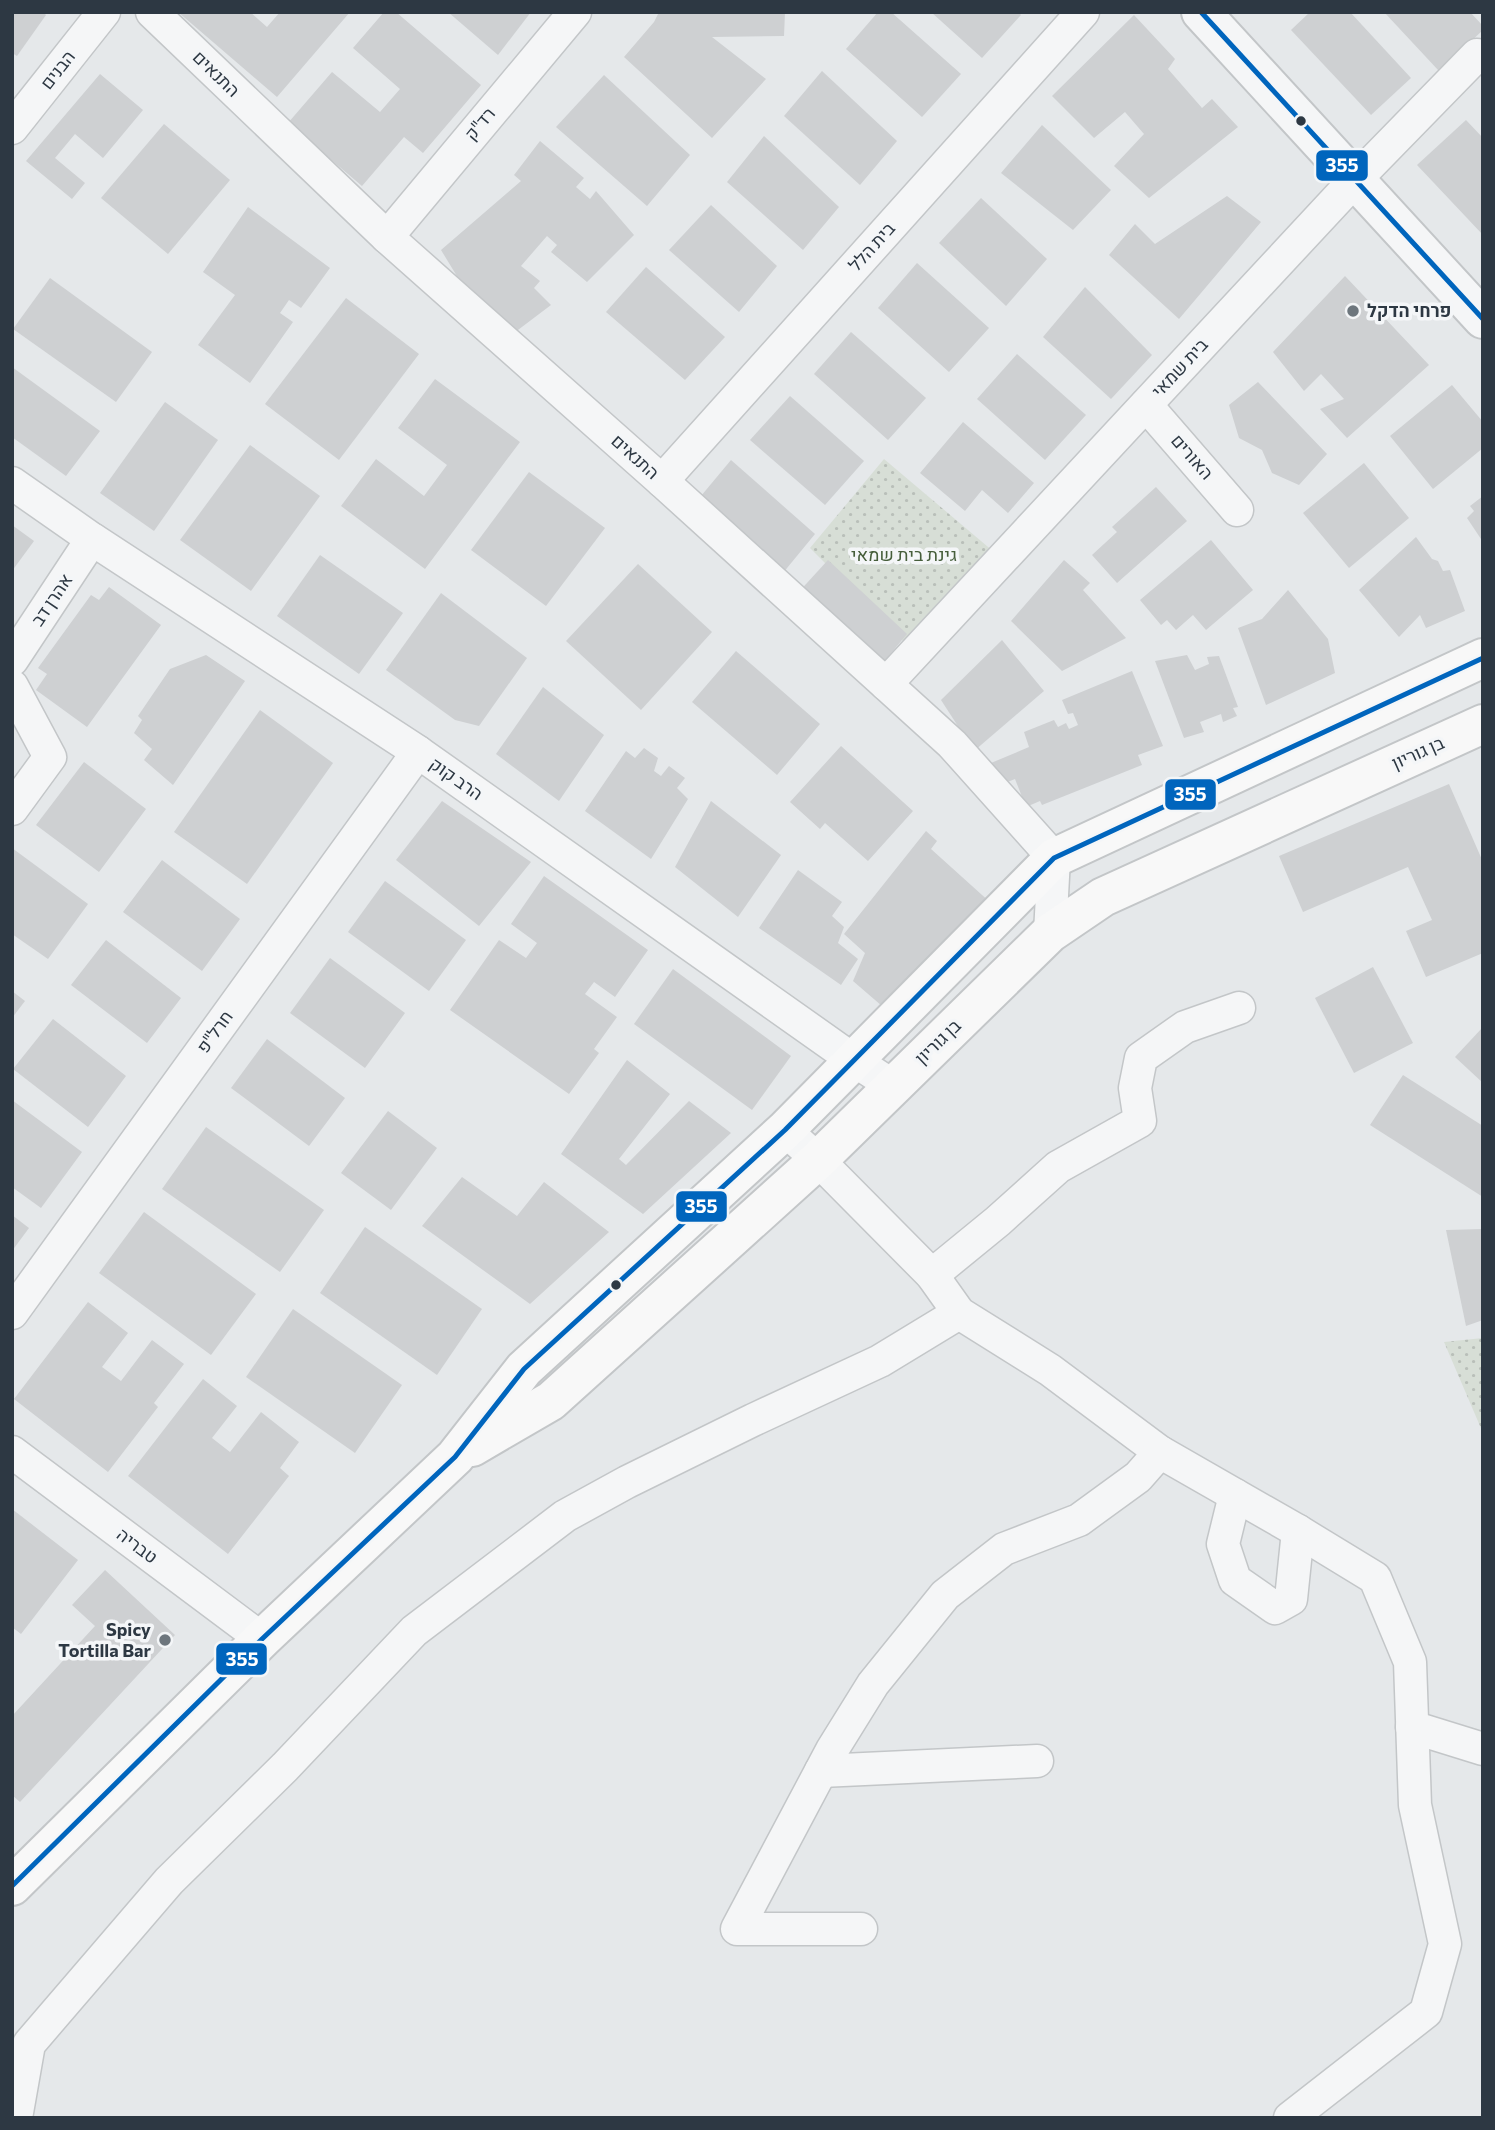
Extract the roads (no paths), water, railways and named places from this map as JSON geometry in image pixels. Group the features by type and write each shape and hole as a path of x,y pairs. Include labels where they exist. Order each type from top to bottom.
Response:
{"main road":[{"name":"בן גוריון","path":"12,1886 262,1639 455,1457 524,1369 785,1130 852,1059 1054,858 1483,658"},
{"name":"בן גוריון","path":"455,1457 551,1401 818,1160 1050,933 1103,897 1483,723"}],"street":[{"name":"הבנים","path":"12,128 104,12"},
{"name":"התנאים","path":"152,12 387,237 662,481 951,744 1054,858"},
{"name":"רד\"ק","path":"387,237 575,12"},
{"name":"בית הלל","path":"662,481 1083,12"},
{"path":"1201,12 1483,318"},
{"name":"בית שמאי","path":"886,684 1354,181 1477,55"},
{"name":"האורים","path":"1146,405 1237,510"},
{"name":"הרב קוק","path":"12,483 92,539 418,752 893,1086"},
{"name":"אהרן דב","path":"12,660 92,539"},
{"path":"12,685 50,757 12,808"},
{"name":"חרל\"פ","path":"12,1313 418,752"},
{"path":"1050,933 1054,858"},
{"path":"932,1275 998,1222 1058,1167 1140,1121 1135,1088 1141,1058 1185,1027 1239,1008"},
{"path":"785,1130 932,1275 959,1312 1050,1370 1160,1452 1375,1578 1410,1662 1415,1805 1445,1944 1426,2012 1290,2118"},
{"path":"16,2118 29,2044 169,1881 285,1767 414,1631 565,1516 753,1420 880,1361 959,1312"},
{"name":"טבריה","path":"12,1452 262,1639"},
{"path":"861,1929 737,1929 821,1771 873,1684 945,1595 1004,1549 1079,1520 1138,1477 1160,1452"},
{"path":"1235,1495 1223,1544 1235,1580 1275,1608 1292,1598 1298,1531"},
{"path":"1412,1727 1483,1749"},
{"path":"821,1771 1037,1762"}],"place":[{"name":"פרחי הדקל","path":"1353,311"},
{"name":"Spicy Tortilla Bar","path":"165,1640"}],"park label":[{"name":"גינת בית שמאי","path":"904,555"}]}
